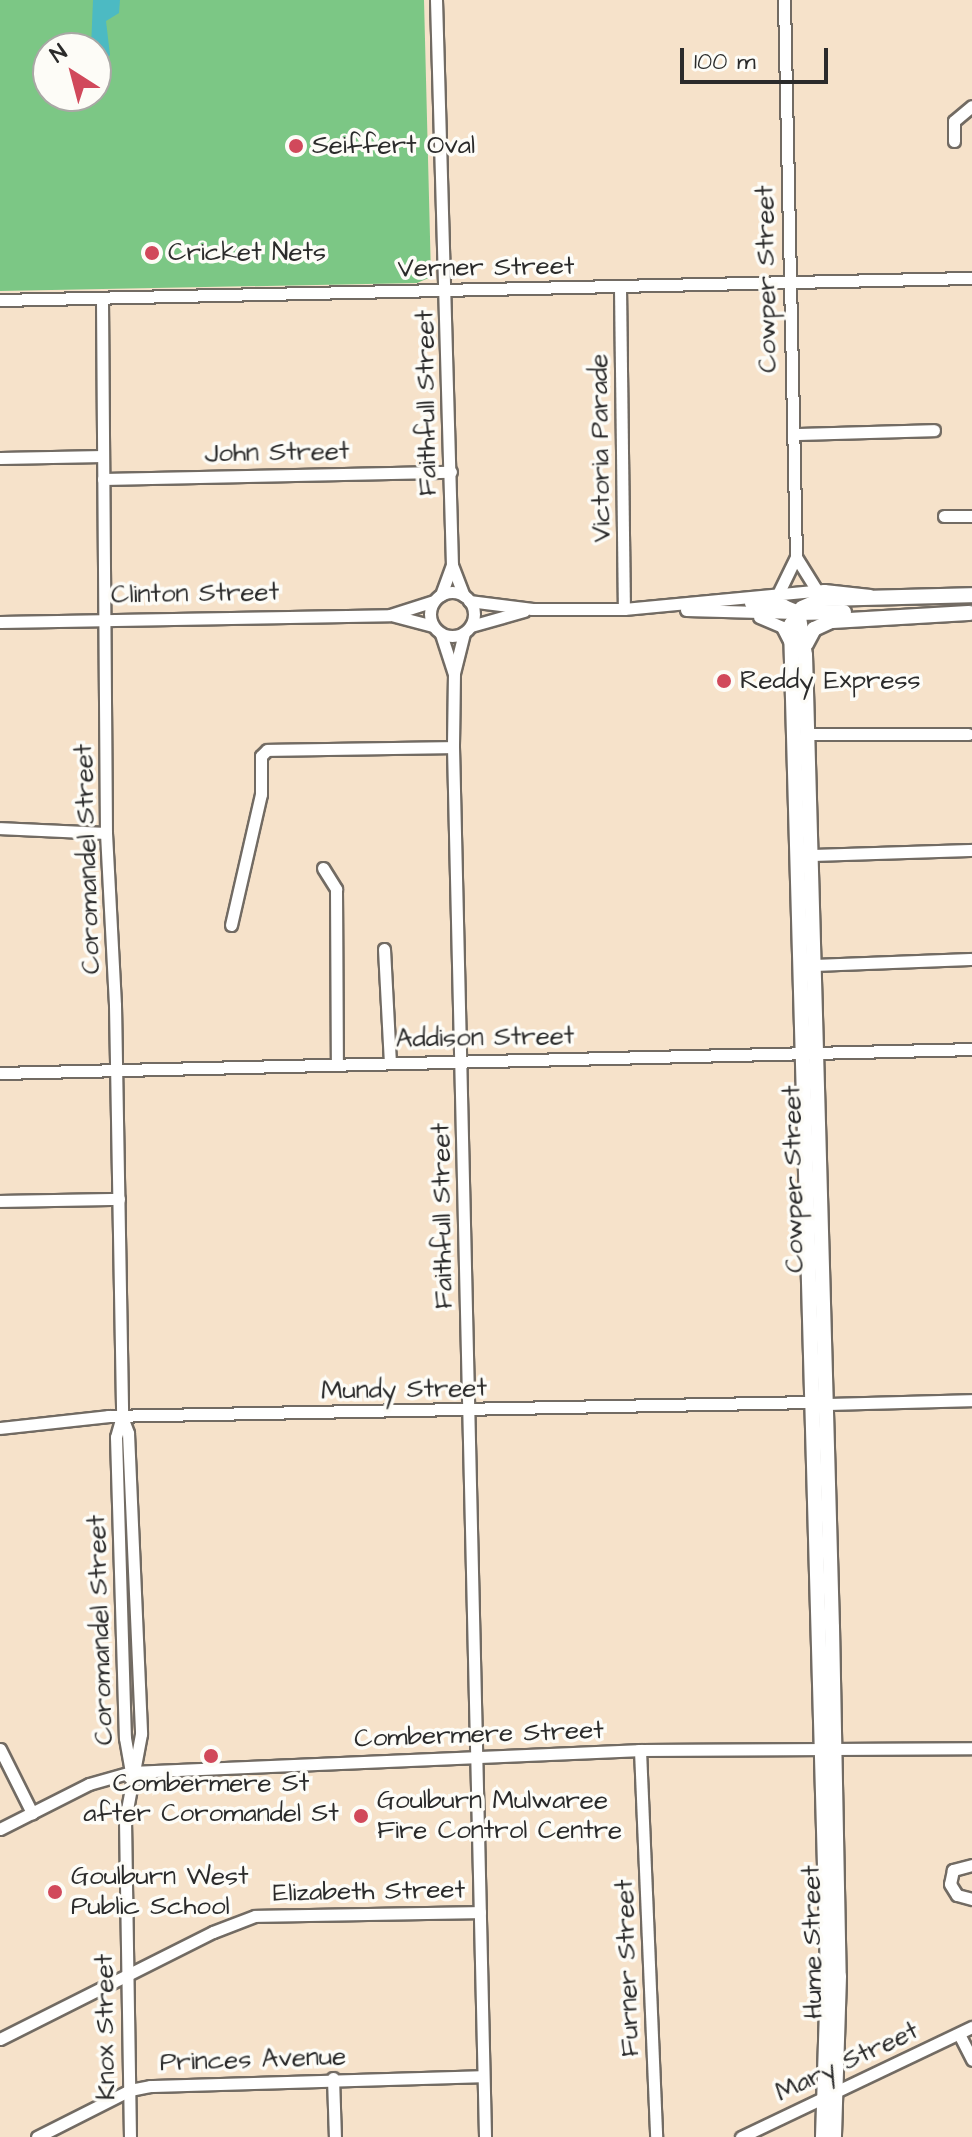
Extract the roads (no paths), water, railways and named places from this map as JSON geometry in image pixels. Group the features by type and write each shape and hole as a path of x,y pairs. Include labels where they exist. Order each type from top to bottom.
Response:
{"main road":[{"path":"798,612 822,599 972,595"},
{"path":"798,612 971,613"},
{"name":"Cowper Street","path":"798,612 826,1747"},
{"path":"798,653 811,632 831,621 971,613"},
{"name":"Cowper Street","path":"798,653 807,734 813,965 809,1052"},
{"name":"Hume Street","path":"826,1747 834,2137"},
{"name":"Hume Street","path":"823,2137 833,2095"}],"street":[{"name":"Faithfull Street","path":"436,0 447,291 452,565 438,598 437,630 454,673"},
{"name":"Cowper Street","path":"778,594 796,557 784,0"},
{"path":"954,141 954,121 972,106"},
{"name":"Verner Street","path":"0,300 102,301 972,278"},
{"name":"Victoria Parade","path":"620,287 624,609"},
{"name":"Coromandel Street","path":"102,301 107,620 106,833 116,1070 122,1416 116,1437 123,1662 131,1772"},
{"path":"795,434 934,430"},
{"path":"0,458 103,456"},
{"name":"John Street","path":"103,479 451,472"},
{"path":"944,516 972,516"},
{"path":"796,557 817,590"},
{"name":"Faithfull Street","path":"452,565 467,598 468,629 454,673 453,747 485,2137"},
{"path":"669,608 817,590 874,596"},
{"path":"438,598 467,598 532,609 669,608 743,613 798,612"},
{"name":"Clinton Street","path":"0,622 390,615 438,598"},
{"path":"709,602 781,604 798,612"},
{"path":"468,629 532,609"},
{"path":"743,613 782,627 798,653"},
{"name":"Clinton Street","path":"390,615 437,630 468,629"},
{"path":"807,734 968,734"},
{"path":"231,925 261,794 261,756 267,750 453,747"},
{"path":"0,828 106,833"},
{"path":"810,855 972,850"},
{"path":"323,868 336,889 337,1064"},
{"path":"384,949 390,1063"},
{"path":"813,965 971,959"},
{"name":"Addison Street","path":"0,1073 972,1049"},
{"path":"0,1201 119,1199"},
{"name":"Mundy Street","path":"0,1428 122,1416 972,1400"},
{"name":"Coromandel Street","path":"122,1416 128,1433 141,1734 131,1772"},
{"path":"118,1508 131,1507"},
{"path":"121,1584 134,1583"},
{"path":"123,1662 138,1661"},
{"name":"Combermere Street","path":"0,1829 89,1784 131,1772 640,1750 972,1748"},
{"path":"0,1749 32,1813"},
{"name":"Furner Street","path":"640,1750 656,2137"},
{"name":"Knox Street","path":"130,2137 125,1820 131,1772"},
{"path":"972,1865 953,1870 950,1884 957,1895 972,1899"},
{"name":"Elizabeth Street","path":"0,2039 255,1916 480,1912"},
{"name":"Mary Street","path":"741,2137 972,2027"},
{"path":"959,2034 972,2060"},
{"name":"Princes Avenue","path":"37,2137 130,2090 333,2078 483,2076"},
{"path":"333,2078 335,2137"}],"water":[{"path":"93,0 120,0 119,13 106,21 107,32 92,32"}],"place":[{"name":"Seiffert Oval","path":"296,146"},
{"name":"Cricket Nets","path":"152,253"},
{"name":"Reddy Express","path":"724,681"},
{"name":"Combermere St after Coromandel St","path":"211,1756"},
{"name":"Goulburn Mulwaree Fire Control Centre","path":"361,1816"},
{"name":"Goulburn West Public School","path":"55,1892"}]}
